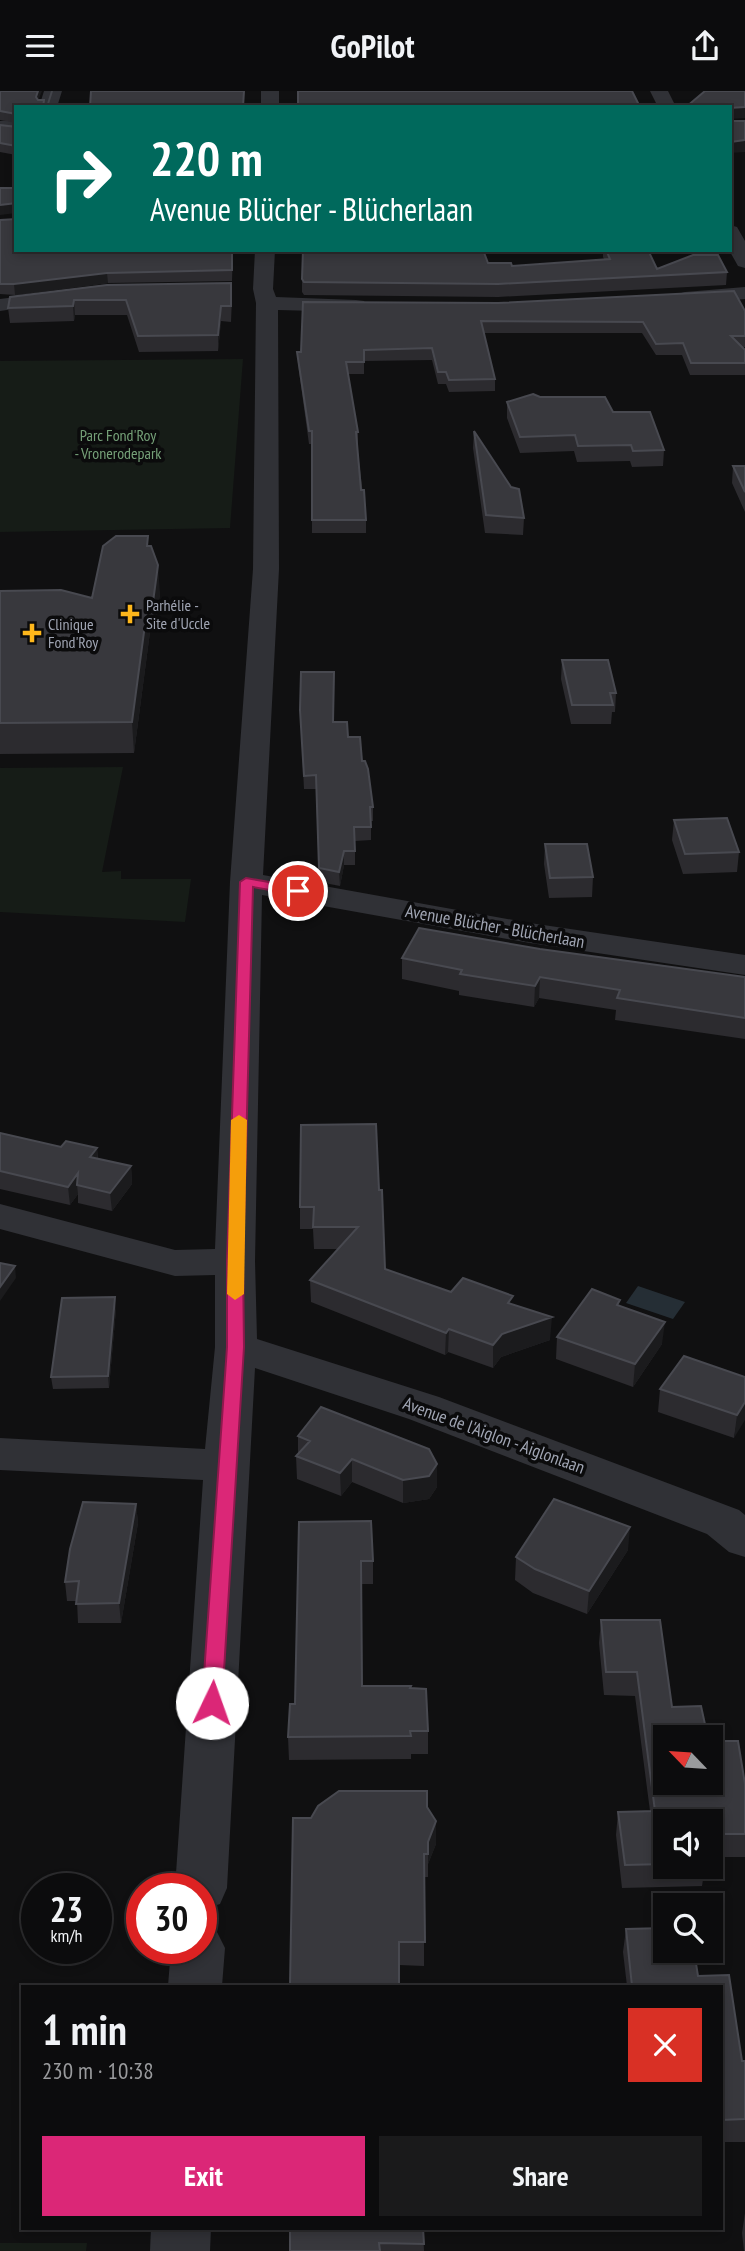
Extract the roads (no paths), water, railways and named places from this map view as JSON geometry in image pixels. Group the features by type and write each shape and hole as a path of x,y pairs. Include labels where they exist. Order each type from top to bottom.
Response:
{"street":[{"path":"732,235 745,262"},
{"path":"202,1873 226,1465 236,1347 235,1261 246,882 266,569 255,294 265,252"},
{"path":"659,299 745,293"},
{"path":"255,294 370,306"},
{"path":"0,305 85,295"},
{"name":"Avenue Blücher - Blücherlaan","path":"246,882 530,933 745,965"},
{"path":"0,1216 176,1263 235,1261"},
{"name":"Avenue de l'Aiglon - Aiglonlaan","path":"236,1347 424,1408 723,1522 745,1540"},
{"path":"0,1454 162,1464 226,1465"},
{"path":"195,1985 197,1964"},
{"path":"180,2251 181,2230"}],"tram line":[{"path":"48,105 52,91"},
{"path":"0,127 14,126"}],"place":[{"name":"Parhélie - Site d'Uccle","path":"130,614"},
{"name":"Clinique Fond'Roy","path":"32,633"}],"park label":[{"name":"Parc Fond'Roy - Vronerodepark","path":"118,444"}]}
